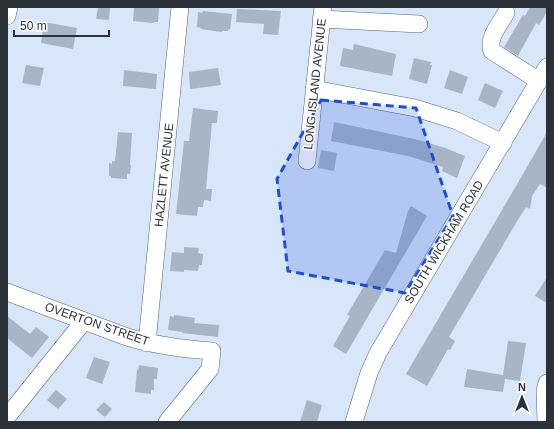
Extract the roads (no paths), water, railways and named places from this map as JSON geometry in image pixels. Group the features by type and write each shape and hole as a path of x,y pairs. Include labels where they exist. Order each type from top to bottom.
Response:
{"street":[{"path":"7,16 9,7"},
{"name":"HAZLETT AVENUE","path":"147,343 180,7"},
{"path":"322,13 419,24"},
{"name":"LONG ISLAND AVENUE","path":"307,160 322,13"},
{"path":"506,13 490,40 492,51 543,74"},
{"name":"SOUTH WICKHAM ROAD","path":"354,422 369,373 378,353 543,74"},
{"path":"314,88 415,108 457,121 503,143"},
{"name":"OVERTON STREET","path":"7,292 127,337 147,343 193,350 212,350 210,369 167,422"},
{"path":"7,417 84,321"},
{"path":"546,422 545,391 547,383"}]}
